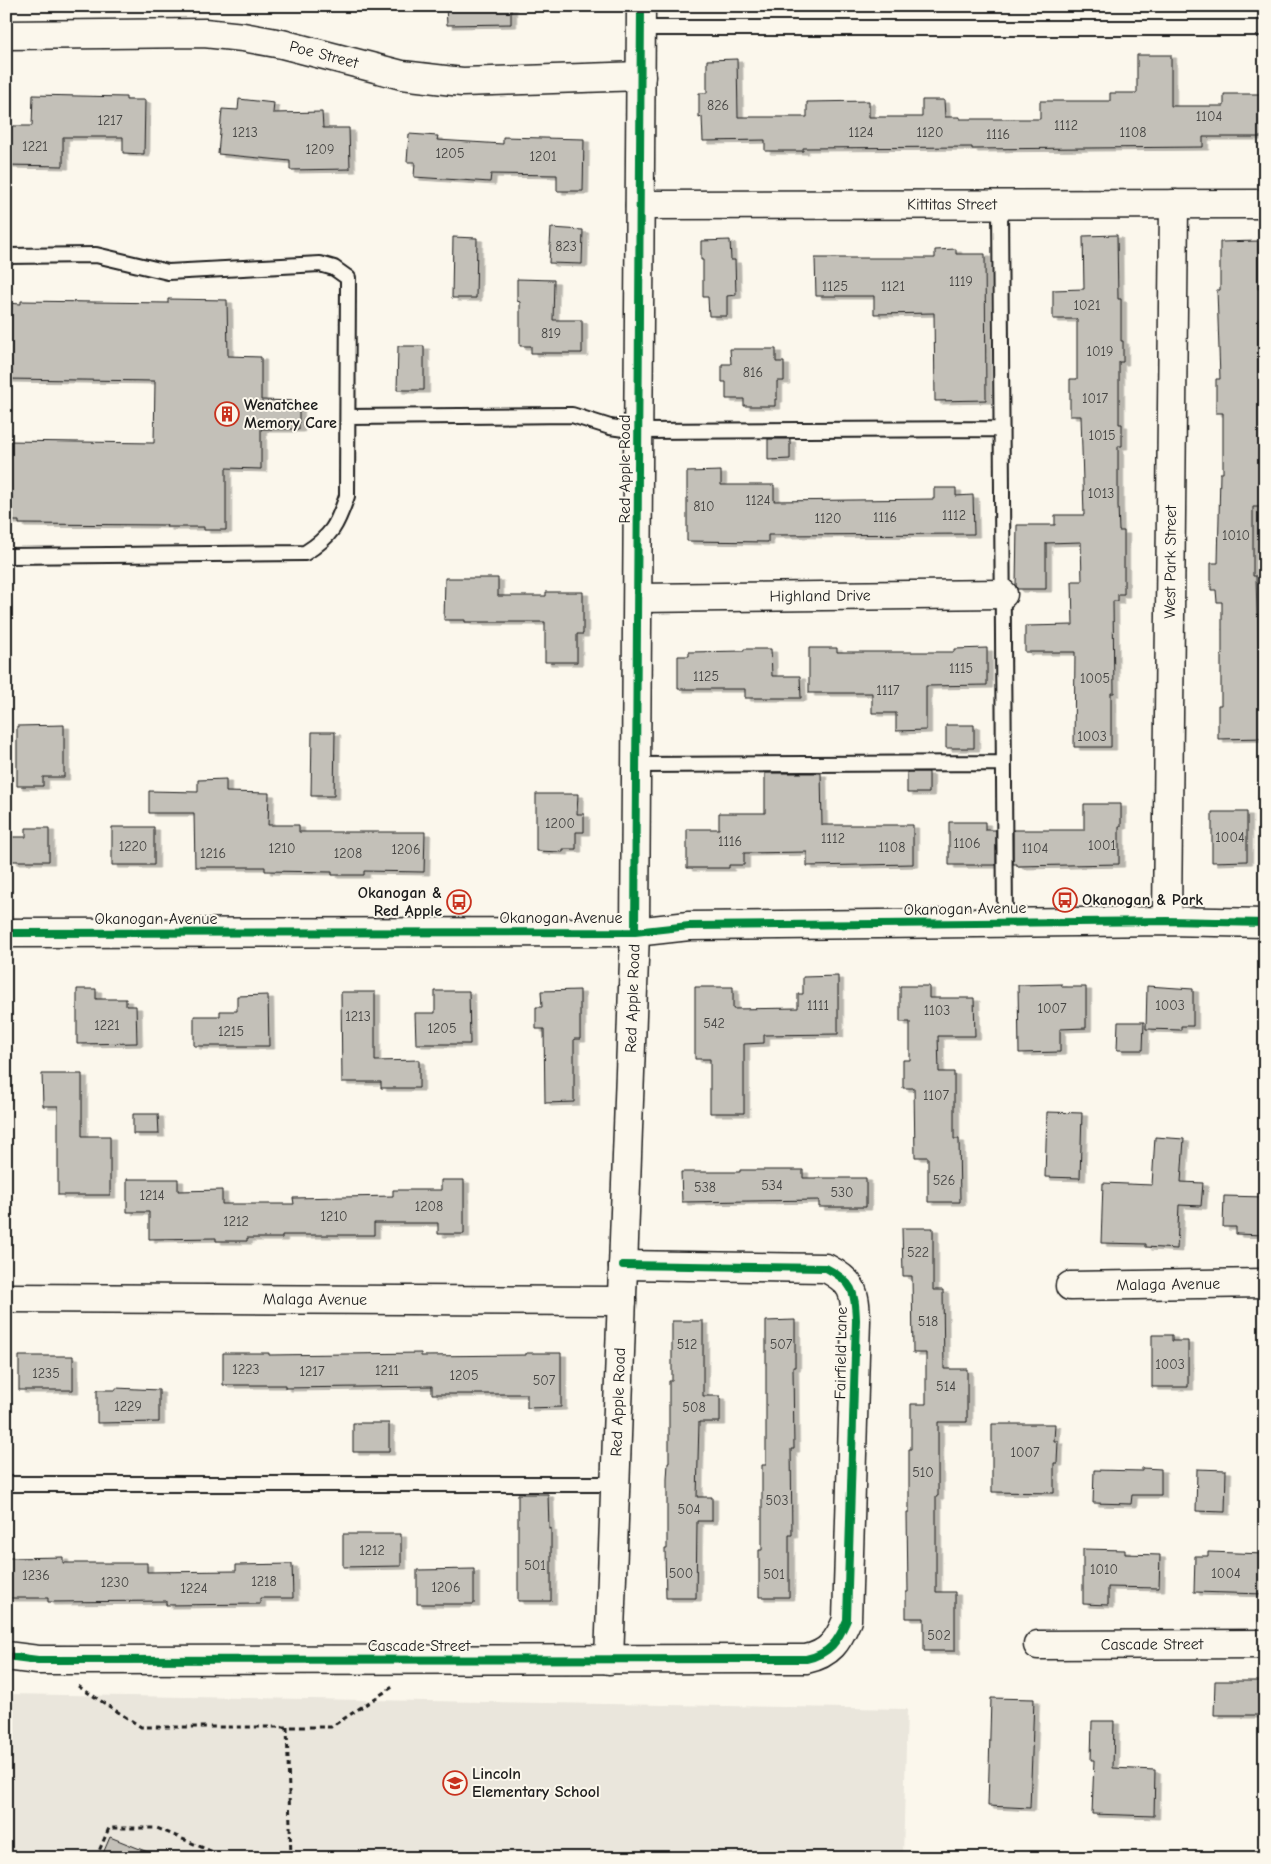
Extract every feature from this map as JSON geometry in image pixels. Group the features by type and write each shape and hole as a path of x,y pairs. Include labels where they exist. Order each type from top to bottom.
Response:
{"street":[{"name":"Red Apple Road","path":"609,1660 635,932 641,17"},
{"name":"Poe Street","path":"6,35 204,34 234,36 282,44 402,75 462,82 641,76"},
{"name":"West Park Street","path":"1167,921 1174,204"},
{"name":"Kittitas Street","path":"640,205 1265,204"},
{"name":"Highland Drive","path":"638,598 1003,594"},
{"name":"Okanogan Avenue","path":"6,933 635,932 689,926 1167,921 1265,923"},
{"name":"Fairfield Lane","path":"623,1265 826,1268 843,1277 855,1296 856,1320 847,1620 840,1638 829,1649"},
{"name":"Malaga Avenue","path":"1070,1286 1265,1283"},
{"name":"Malaga Avenue","path":"6,1298 622,1301"},
{"name":"Cascade Street","path":"1038,1645 1265,1644"},
{"name":"Cascade Street","path":"6,1656 47,1660 806,1659 818,1656 829,1649"}],"lane":[{"path":"641,17 1265,28"},
{"path":"1000,204 1005,923"},
{"path":"6,256 96,255 168,272 320,264 334,268 348,278 347,496 339,520 323,542 305,553 6,556"},
{"path":"348,417 572,415 610,427 638,432 1002,429"},
{"path":"636,765 1004,763"},
{"path":"6,1484 616,1484"}],"path":[{"path":"77,1686 141,1727 331,1727 394,1686"},
{"path":"287,1727 291,1858"},
{"path":"96,1858 109,1828 157,1828 227,1858"}],"shaded area":[{"name":"Lincoln Elementary School","path":"6,1694 907,1709 903,1858 6,1858"}],"building":[{"path":"446,6 511,6 511,24 447,25"},
{"path":"1137,55 1171,55 1171,106 1224,106 1224,94 1263,94 1265,137 1203,137 1203,147 803,148 803,151 765,151 765,140 703,141 702,117 699,118 699,93 707,93 707,60 737,59 738,117 807,117 807,102 869,101 869,117 922,117 922,100 944,100 945,117 960,117 960,119 1040,119 1040,101 1110,101 1110,93 1137,93"},
{"path":"33,95 126,97 126,100 145,100 144,154 123,153 123,137 63,137 63,166 6,165 6,126 32,126"},
{"path":"239,99 274,103 273,113 322,112 323,128 349,128 350,169 290,170 290,161 218,154 222,109 238,110"},
{"path":"409,134 438,136 437,140 503,144 503,137 584,139 583,191 557,191 557,175 491,174 490,182 414,177 415,162 407,162"},
{"path":"551,228 583,230 582,264 549,263"},
{"path":"1117,235 1118,299 1121,299 1121,341 1123,341 1123,362 1119,362 1119,424 1122,424 1122,446 1118,446 1118,505 1119,531 1124,531 1124,594 1118,594 1118,601 1113,601 1114,693 1111,693 1111,747 1074,747 1075,652 1025,652 1025,626 1073,625 1072,581 1082,581 1081,542 1046,543 1046,589 1017,589 1017,525 1055,525 1055,515 1084,515 1081,416 1070,416 1070,379 1077,379 1077,319 1053,319 1053,290 1084,289 1083,236"},
{"path":"453,237 477,238 476,298 452,298"},
{"path":"730,240 731,260 735,260 736,295 727,296 727,316 709,316 708,297 703,297 701,241"},
{"path":"1258,241 1258,289 1265,289 1265,319 1258,319 1258,379 1265,379 1265,494 1262,494 1262,507 1253,507 1253,576 1256,576 1258,614 1259,705 1265,705 1265,738 1218,739 1218,705 1221,705 1222,602 1217,602 1216,590 1211,590 1211,563 1218,563 1220,473 1223,473 1223,413 1216,413 1216,379 1220,379 1217,290 1220,290 1220,242"},
{"path":"956,249 956,254 985,254 986,400 935,401 934,313 874,314 874,296 816,296 815,258 935,258 935,250"},
{"path":"517,279 554,280 553,320 582,320 582,353 531,353 531,346 520,346 520,302 517,301"},
{"name":"Wenatchee Memory Care","path":"168,299 227,300 228,356 261,357 261,400 299,401 299,429 261,429 261,469 226,468 226,530 204,530 204,527 166,527 167,525 19,524 19,521 6,521 6,441 154,443 155,381 6,379 6,303 21,304 21,301 168,303"},
{"path":"398,346 424,346 424,390 397,390"},
{"path":"730,349 776,349 776,362 784,362 784,381 777,381 775,406 744,406 744,399 726,399 726,382 722,382 722,364 731,364"},
{"path":"768,439 790,439 790,459 768,460"},
{"path":"721,471 721,485 774,485 774,501 934,499 934,488 956,488 956,496 973,495 974,534 768,535 768,542 687,541 687,472"},
{"path":"445,578 498,578 498,596 546,596 546,592 583,592 583,634 577,634 577,662 545,662 545,622 465,622 465,620 444,620"},
{"path":"809,648 837,648 837,652 954,652 954,649 987,648 987,685 926,686 926,730 896,731 896,713 872,713 872,693 809,693"},
{"path":"744,649 771,649 772,676 800,676 801,698 745,698 745,689 678,689 678,656 689,656 689,652 744,651"},
{"path":"64,725 64,777 43,777 43,786 17,786 17,726"},
{"path":"946,725 974,725 974,748 946,748"},
{"path":"312,732 335,732 334,796 311,796"},
{"path":"907,772 929,772 929,793 907,793"},
{"path":"765,773 821,773 822,825 913,825 913,864 807,866 807,852 744,853 744,865 729,865 729,868 687,868 687,829 719,829 719,813 765,813"},
{"path":"226,779 226,792 269,793 268,825 299,825 299,832 425,832 424,872 364,871 364,875 332,875 332,872 265,871 265,867 195,867 194,813 149,813 149,791 198,792 198,780"},
{"path":"536,794 578,794 577,814 584,814 584,832 576,832 576,849 563,849 563,852 536,851"},
{"path":"1084,804 1121,804 1119,864 1017,866 1017,864 1013,864 1013,830 1084,830"},
{"path":"1212,812 1247,812 1247,861 1212,862"},
{"path":"949,822 985,822 985,830 996,830 996,865 949,865"},
{"path":"112,827 154,827 154,865 112,865"},
{"path":"26,828 49,828 49,861 12,861 12,837 26,837"},
{"path":"838,976 838,1034 764,1035 764,1043 744,1044 744,1113 710,1113 710,1059 695,1059 695,987 733,987 733,1009 798,1008 798,994 803,994 803,977"},
{"path":"1062,984 1062,987 1086,987 1086,1028 1060,1029 1060,1052 1019,1053 1018,985"},
{"path":"900,986 929,986 929,998 974,998 975,1036 938,1036 939,1072 954,1072 954,1139 959,1139 960,1202 928,1202 928,1157 915,1157 914,1088 903,1088 903,1060 910,1060 910,1022 900,1022"},
{"path":"1147,986 1193,989 1193,1026 1181,1026 1181,1030 1146,1029"},
{"path":"77,989 96,989 96,999 126,999 126,1006 136,1006 137,1043 77,1044"},
{"path":"580,990 580,1039 574,1039 574,1102 545,1103 544,1029 536,1029 536,1007 542,1007 541,991"},
{"path":"435,991 469,991 470,1044 416,1044 415,1013 435,1013"},
{"path":"341,992 375,992 375,1061 419,1060 419,1088 381,1088 381,1082 342,1082"},
{"path":"268,995 269,1046 194,1046 194,1016 220,1016 220,1011 237,1011 237,996"},
{"path":"1118,1022 1144,1022 1143,1050 1117,1050"},
{"path":"42,1074 82,1074 82,1136 110,1136 110,1195 58,1195 58,1106 43,1106"},
{"path":"1047,1112 1082,1113 1080,1178 1045,1177"},
{"path":"133,1114 158,1114 159,1134 133,1134"},
{"path":"1155,1137 1184,1139 1181,1182 1203,1183 1201,1206 1179,1205 1177,1249 1146,1247 1146,1244 1101,1243 1103,1183 1152,1185"},
{"path":"740,1170 803,1170 803,1178 866,1178 866,1207 819,1207 819,1200 682,1202 681,1172 740,1172"},
{"path":"127,1179 178,1179 178,1191 222,1190 222,1204 294,1204 293,1198 393,1196 393,1190 441,1190 441,1180 464,1180 464,1234 438,1234 438,1223 374,1223 374,1235 282,1235 282,1238 247,1238 247,1241 216,1241 216,1238 149,1239 149,1212 127,1212"},
{"path":"1224,1196 1265,1197 1265,1235 1236,1234 1236,1227 1223,1227"},
{"path":"902,1228 933,1228 933,1290 943,1290 944,1369 967,1369 967,1422 938,1422 936,1592 955,1592 955,1651 924,1651 924,1618 906,1618 911,1404 926,1404 926,1353 913,1353 912,1276 903,1276"},
{"path":"795,1320 795,1367 793,1367 794,1449 791,1449 792,1535 789,1535 789,1597 759,1597 759,1550 762,1550 762,1465 766,1465 766,1321"},
{"path":"672,1321 703,1321 703,1396 720,1396 720,1422 699,1422 697,1497 712,1497 712,1521 697,1521 696,1598 666,1598 665,1549 667,1549 669,1381 672,1381"},
{"path":"1152,1335 1172,1335 1172,1341 1188,1341 1188,1387 1152,1387"},
{"path":"223,1353 269,1353 269,1355 421,1353 421,1356 561,1353 561,1407 527,1408 527,1394 432,1394 432,1386 285,1388 285,1385 223,1385"},
{"path":"19,1356 73,1356 73,1390 19,1390"},
{"path":"116,1388 159,1390 159,1422 97,1423 97,1390 116,1390"},
{"path":"353,1423 389,1423 389,1452 353,1452"},
{"path":"992,1424 1055,1424 1054,1441 1058,1441 1057,1463 1054,1463 1054,1493 992,1492"},
{"path":"1142,1468 1161,1469 1161,1495 1132,1495 1131,1504 1093,1503 1094,1470 1142,1471"},
{"path":"1197,1469 1226,1470 1225,1512 1196,1511"},
{"path":"518,1494 548,1494 549,1529 551,1528 551,1601 518,1601"},
{"path":"343,1534 401,1534 401,1566 343,1567"},
{"path":"1083,1549 1125,1550 1125,1554 1160,1555 1159,1588 1108,1587 1108,1605 1083,1604"},
{"path":"1208,1552 1265,1554 1265,1594 1194,1592 1195,1556 1208,1556"},
{"path":"63,1557 63,1563 147,1563 147,1572 236,1571 236,1565 292,1564 293,1598 260,1598 260,1604 166,1605 166,1601 48,1602 48,1598 8,1598 8,1558"},
{"path":"474,1569 474,1604 417,1604 417,1570"},
{"path":"1215,1681 1265,1681 1265,1715 1214,1715"},
{"path":"991,1698 1034,1699 1030,1808 988,1806"},
{"path":"1092,1721 1114,1721 1113,1768 1155,1770 1154,1816 1092,1814 1094,1760 1091,1760"},
{"path":"110,1837 160,1857 160,1858 101,1858"}],"cycle path":[{"path":"635,932 641,6"},
{"path":"6,933 635,932 689,926 1167,921 1265,923"},
{"path":"6,1656 38,1660 806,1659 821,1654 832,1646 847,1620 856,1320 855,1302 851,1288 842,1278 826,1268 623,1265"}],"place":[{"name":"Wenatchee Memory Care","path":"227,414"},
{"name":"Okanogan & Park","path":"1065,900"},
{"name":"Okanogan & Red Apple","path":"459,902"},
{"name":"Lincoln Elementary School","path":"455,1783"}]}
